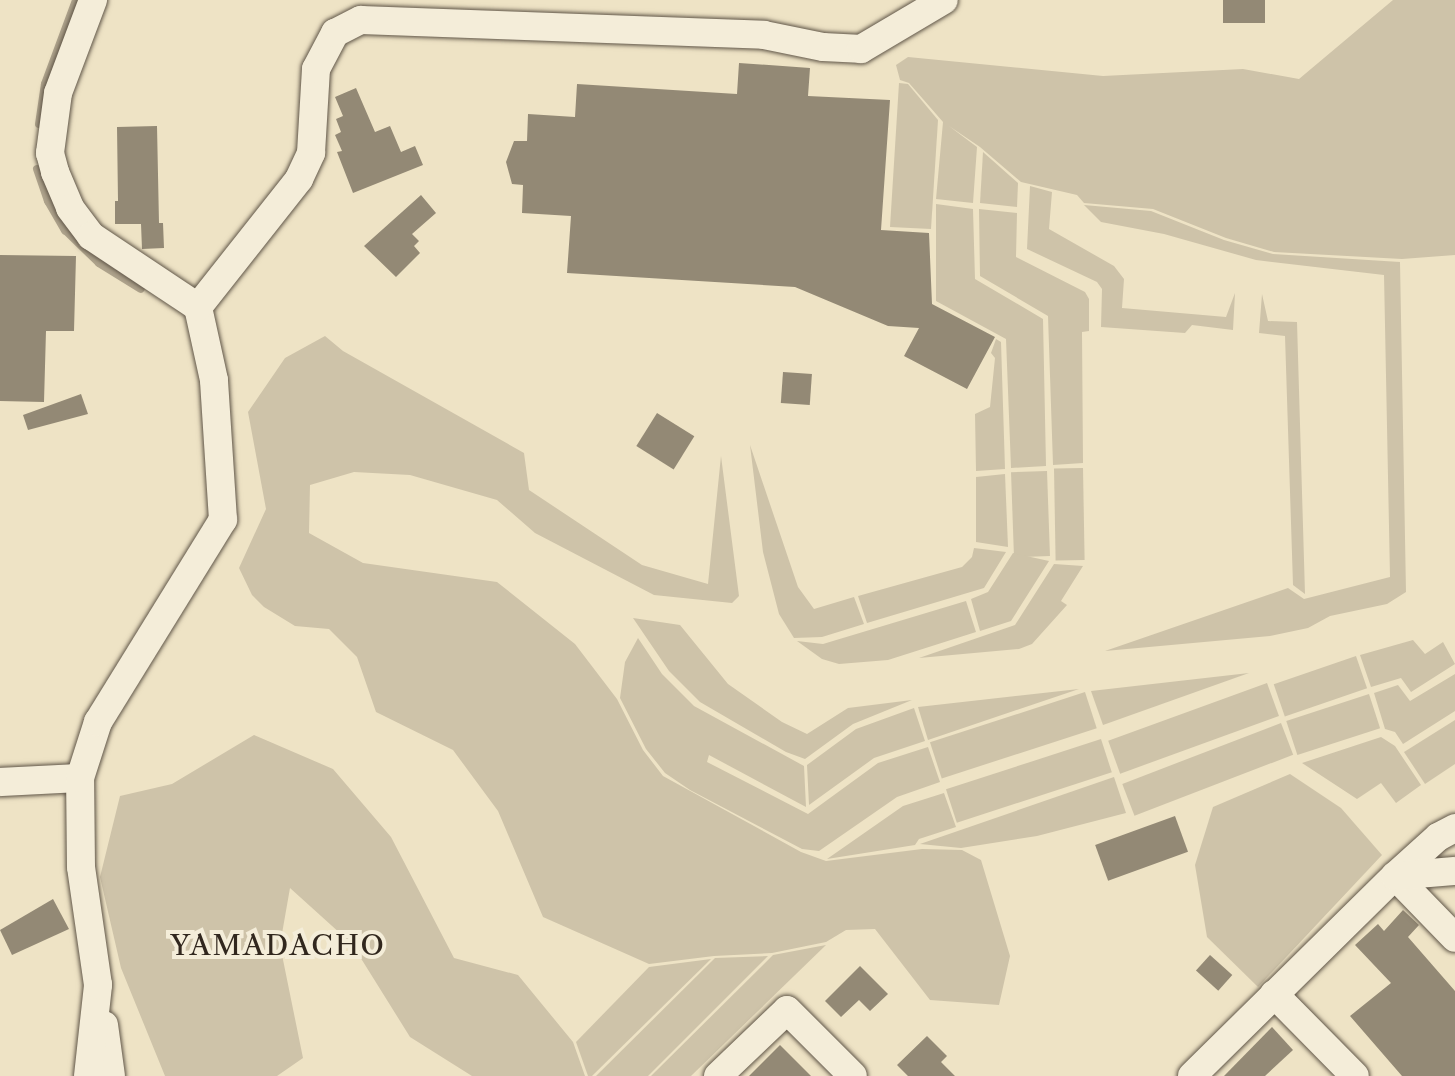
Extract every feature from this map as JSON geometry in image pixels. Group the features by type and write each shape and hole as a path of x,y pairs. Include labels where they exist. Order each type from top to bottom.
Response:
{"street":[{"path":"93,0 58,93 50,153 70,208 91,236 198,307 214,380 223,520 98,722 80,778 81,867 111,1076"},
{"path":"198,307 299,179 311,153 316,69 335,33 361,20 764,35 823,47 861,49 944,0"},
{"path":"0,782 80,778"},
{"path":"1192,1076 1395,876 1438,837 1455,828"},
{"path":"1395,876 1455,871"},
{"path":"1395,876 1455,938"},
{"path":"88,1076 98,985"},
{"path":"1274,994 1355,1076"},
{"path":"718,1076 787,1010 853,1076"}],"shaded area":[{"path":"1393,0 1455,0 1455,255 1402,259 1274,252 1226,238 1153,209 1084,203 1077,195 1021,182 980,147 949,126 977,147 973,203 936,199 943,122 909,83 900,80 896,65 908,57 1103,76 1243,69 1299,79"},
{"path":"899,83 908,84 938,120 931,229 890,227"},
{"path":"983,152 1018,183 1017,207 980,203"},
{"path":"1030,186 1052,192 1049,229 1114,266 1124,279 1122,308 1226,317 1235,293 1233,330 1192,325 1185,333 1101,327 1102,289 1097,282 1027,249"},
{"path":"936,204 973,209 975,279 1043,319 1046,466 1011,468 1006,339 936,301"},
{"path":"1084,205 1151,211 1224,240 1273,254 1400,262 1406,592 1387,604 1330,616 1308,628 1270,636 1105,651 1288,588 1304,599 1390,577 1384,275 1256,260 1164,234 1101,222"},
{"path":"979,209 1017,213 1016,257 1085,292 1089,299 1089,331 1082,332 1083,463 1053,465 1048,316 980,276"},
{"path":"1262,294 1268,321 1297,322 1305,594 1293,585 1285,336 1259,333"},
{"path":"325,336 343,351 524,453 529,490 642,565 708,584 721,456 739,596 732,603 654,595 535,533 497,500 410,475 354,472 310,485 309,533 363,563 497,582 575,644 617,699 643,750 663,776 801,852 826,861 922,849 962,850 981,860 1010,956 999,1005 930,1000 875,929 846,930 826,942 772,953 649,964 543,917 498,811 453,750 376,712 357,657 329,629 295,626 264,607 252,595 239,568 266,509 248,412 285,358"},
{"path":"996,339 1001,342 1005,469 976,471 975,414 990,407 995,358 991,353"},
{"path":"750,445 798,587 814,609 854,597 864,624 822,637 794,638 779,614 763,552"},
{"path":"1083,468 1085,560 1056,560 1054,469"},
{"path":"1047,471 1050,556 1014,557 1011,472"},
{"path":"1005,474 1008,547 976,542 976,477"},
{"path":"974,548 1006,552 984,588 867,623 858,596 962,567 972,557"},
{"path":"1013,553 1049,561 1011,621 980,631 971,599 988,592"},
{"path":"1054,564 1083,566 1061,601 1067,605 1032,644 1019,649 919,658 1015,625"},
{"path":"966,601 976,632 888,660 839,664 822,659 797,641 823,644"},
{"path":"633,618 680,625 728,684 782,722 807,734 848,708 912,700 853,724 805,759 786,752 700,702 669,671"},
{"path":"638,638 662,674 694,706 804,766 806,807 709,755 707,762 808,814 878,763 928,747 940,782 897,797 819,851 802,849 690,790 665,773 646,749 620,698 625,662"},
{"path":"1413,640 1425,654 1443,642 1455,664 1411,692 1401,678 1371,687 1360,655"},
{"path":"1356,656 1367,688 1285,716 1274,684"},
{"path":"1249,673 1103,725 1091,691"},
{"path":"1455,674 1455,711 1403,744 1395,732 1385,729 1374,693 1398,685 1410,701"},
{"path":"1267,683 1279,716 1120,774 1108,741"},
{"path":"1079,689 928,740 918,707"},
{"path":"1085,692 1097,728 942,779 930,742"},
{"path":"1369,694 1380,728 1297,755 1286,721"},
{"path":"914,708 925,741 874,758 809,805 807,765 856,729"},
{"path":"1455,720 1455,764 1425,784 1404,752"},
{"path":"1281,723 1293,755 1134,816 1122,784"},
{"path":"254,735 333,769 391,837 454,958 518,975 573,1042 585,1076 472,1076 410,1037 352,944 290,888 280,945 303,1058 277,1076 165,1076 121,968 100,877 120,796 172,784"},
{"path":"1381,737 1395,746 1421,785 1396,803 1381,783 1357,799 1302,763"},
{"path":"1101,739 1112,772 957,823 946,789"},
{"path":"1290,774 1341,808 1382,855 1258,987 1207,937 1195,865 1213,807"},
{"path":"1114,777 1126,813 1037,836 961,848 920,844"},
{"path":"944,793 956,827 919,839 915,845 827,859 903,806"},
{"path":"826,945 691,1076 651,1076 773,955"},
{"path":"768,956 648,1076 596,1076 715,958"},
{"path":"711,959 592,1076 588,1076 576,1042 649,967"}],"building":[{"path":"1223,0 1265,0 1265,23 1223,23"},
{"path":"739,63 810,68 808,96 890,100 881,230 929,233 932,304 995,337 967,389 904,356 919,328 888,326 795,287 567,273 571,216 522,213 523,185 512,184 506,162 514,141 527,141 528,114 575,117 577,84 737,94"},
{"path":"356,88 375,132 390,126 401,152 415,146 423,165 353,193 337,152 342,151 335,135 341,132 336,119 343,116 335,97"},
{"path":"157,126 159,223 163,223 164,248 142,249 141,224 115,224 115,201 118,201 117,127"},
{"path":"421,195 436,213 412,234 419,241 414,246 420,253 396,277 364,246"},
{"path":"0,255 76,256 74,331 46,331 44,402 0,401"},
{"path":"783,372 812,374 810,405 781,403"},
{"path":"81,394 88,414 28,430 23,415"},
{"path":"657,413 694,436 674,469 636,446"},
{"path":"1175,816 1188,852 1108,881 1095,845"},
{"path":"53,899 69,929 12,955 0,930"},
{"path":"1403,910 1419,925 1408,937 1455,991 1455,1076 1402,1076 1350,1016 1391,983 1355,945 1378,924 1384,931"},
{"path":"1210,955 1232,975 1218,991 1196,971"},
{"path":"860,966 888,994 870,1011 859,1000 841,1017 825,1001"},
{"path":"1272,1027 1293,1050 1265,1076 1224,1076"},
{"path":"927,1036 947,1056 941,1062 955,1076 908,1076 897,1065"},
{"path":"780,1045 811,1076 749,1076"}],"waterway":[{"path":"39,124 45,84 76,0"},
{"path":"37,169 48,201 65,230 99,263 141,289"}],"district":[{"name":"YAMADACHO","path":"278,945"}]}
